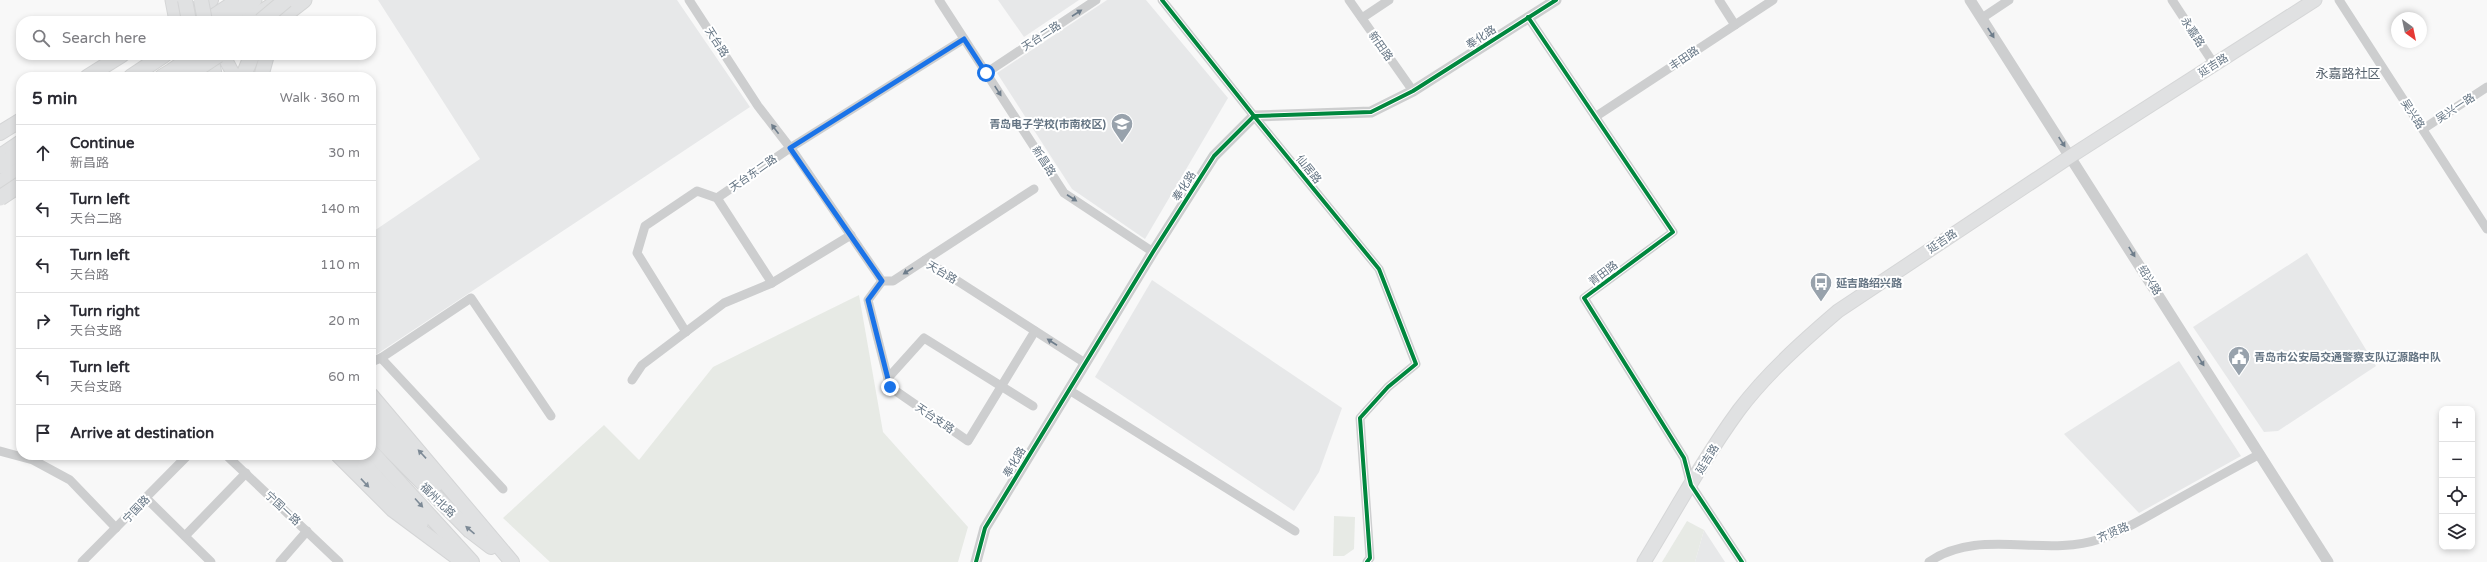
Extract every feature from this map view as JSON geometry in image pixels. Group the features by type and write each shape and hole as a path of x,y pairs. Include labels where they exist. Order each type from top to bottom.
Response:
{"highway":[{"path":"220,16 254,0"},
{"path":"255,16 280,0"},
{"path":"266,16 286,0"},
{"path":"284,16 305,0"},
{"path":"138,72 156,60"},
{"path":"173,72 202,60"},
{"path":"245,72 250,60"},
{"path":"0,160 16,151"},
{"path":"0,166 16,152"},
{"path":"0,182 16,172"},
{"path":"0,199 16,188"},
{"path":"376,419 401,447"},
{"path":"360,460 374,474"}],"main road":[{"path":"172,0 175,16"},
{"path":"185,0 188,16"},
{"path":"216,16 238,0"},
{"path":"267,16 291,0"},
{"path":"290,16 305,0"},
{"name":"延吉路","path":"1644,562 1691,484 1740,409 1803,342 1832,316 2071,156 2315,0"},
{"path":"184,16 207,1 210,16"},
{"path":"95,72 114,60"},
{"path":"130,72 148,60"},
{"path":"212,60 214,72"},
{"path":"226,60 232,72"},
{"path":"262,72 266,60"},
{"path":"179,72 190,64 197,72"},
{"path":"0,133 16,123"},
{"path":"0,156 16,150"},
{"path":"0,199 16,182"},
{"path":"0,199 16,192"},
{"path":"376,401 512,562"},
{"name":"福州北路","path":"376,435 470,531 512,562"},
{"path":"401,447 482,527"},
{"name":"福州北路","path":"376,456 472,562"},
{"path":"343,460 393,510 463,562"},
{"path":"374,474 449,552"}],"street":[{"name":"天台路","path":"689,0 758,106 790,148 882,281 893,281 924,260 1085,363"},
{"name":"新昌路","path":"939,0 1064,193 1153,252"},
{"name":"天台二路","path":"986,73 1096,0"},
{"name":"仙居路","path":"1162,0 1254,116 1379,269 1416,364 1388,388 1360,418 1370,558 1367,562"},
{"name":"新田路","path":"1349,0 1413,91"},
{"path":"1362,18 1389,0"},
{"name":"奉化路","path":"976,562 985,528 1153,252 1214,156 1254,116 1371,112 1413,91 1556,0"},
{"path":"1719,0 1735,25"},
{"name":"丰田路","path":"1595,117 1773,0"},
{"name":"绍兴路","path":"1970,0 2071,156 2328,562"},
{"path":"1982,18 2010,0"},
{"name":"永嘉路","path":"2172,0 2214,64"},
{"name":"吴兴路","path":"2339,0 2487,229"},
{"name":"青田路","path":"1528,17 1673,232 1584,298 1684,458 1691,484 1742,562"},
{"path":"790,148 964,39"},
{"name":"吴兴一路","path":"2423,129 2487,88"},
{"name":"天台东二路","path":"717,198 790,148"},
{"path":"924,260 1034,188"},
{"path":"686,332 638,253 645,226 697,191 717,198 772,283"},
{"path":"632,380 642,364 724,304 772,283 851,235"},
{"name":"天台支路","path":"882,281 868,300 890,387 968,441 1035,331"},
{"path":"376,360 471,298 552,416"},
{"path":"888,378 924,338 1033,406"},
{"path":"381,358 503,489"},
{"path":"1069,390 1295,530"},
{"path":"0,451 16,455"},
{"name":"齐贤路","path":"1929,562 1940,554 1977,544 2057,547 2099,540 2136,522 2260,454"},
{"path":"33,460 70,480 116,528"},
{"name":"宁国路","path":"82,562 183,460"},
{"name":"宁国一路","path":"232,460 339,562"},
{"path":"185,536 246,473"},
{"path":"146,498 211,562"},
{"path":"280,562 307,531"}],"shaded area":[{"path":"378,0 677,0 750,107 376,355 376,230 480,159"},
{"path":"998,0 1079,0 1024,37"},
{"name":"青岛电子学校(市南校区)","path":"1107,0 1146,0 1228,98 1145,239 1072,189 997,73"},
{"path":"2307,253 2376,366 2278,431 2264,432 2193,327"},
{"path":"1152,280 1342,408 1319,472 1294,511 1095,377"},
{"path":"859,295 883,432 968,527 958,562 550,562 503,518 604,425 639,460 713,367"},
{"path":"2179,361 2241,456 2139,513 2064,434"},
{"path":"1334,516 1355,517 1354,549 1344,556 1333,556"},
{"path":"1687,521 1704,530 1695,562 1662,562"},
{"path":"1704,530 1725,562 1695,562"}],"cycle path":[{"path":"1162,0 1254,116 1379,269 1416,364 1388,387 1360,418 1370,558 1367,562"},
{"path":"976,562 985,528 1153,252 1214,156 1254,116 1371,112 1413,91 1556,0"},
{"path":"1528,17 1673,232 1584,298 1684,458 1691,485 1742,562"}],"place":[{"name":"青岛电子学校(市南校区)","path":"1122,144"},
{"name":"延吉路绍兴路","path":"1821,302"},
{"name":"青岛市公安局交通警察支队辽源路中队","path":"2239,376"}],"district":[{"name":"永嘉路社区","path":"2348,73"}],"route":[{"path":"890,387 868,300 882,281 790,148 964,39 986,73"}]}
